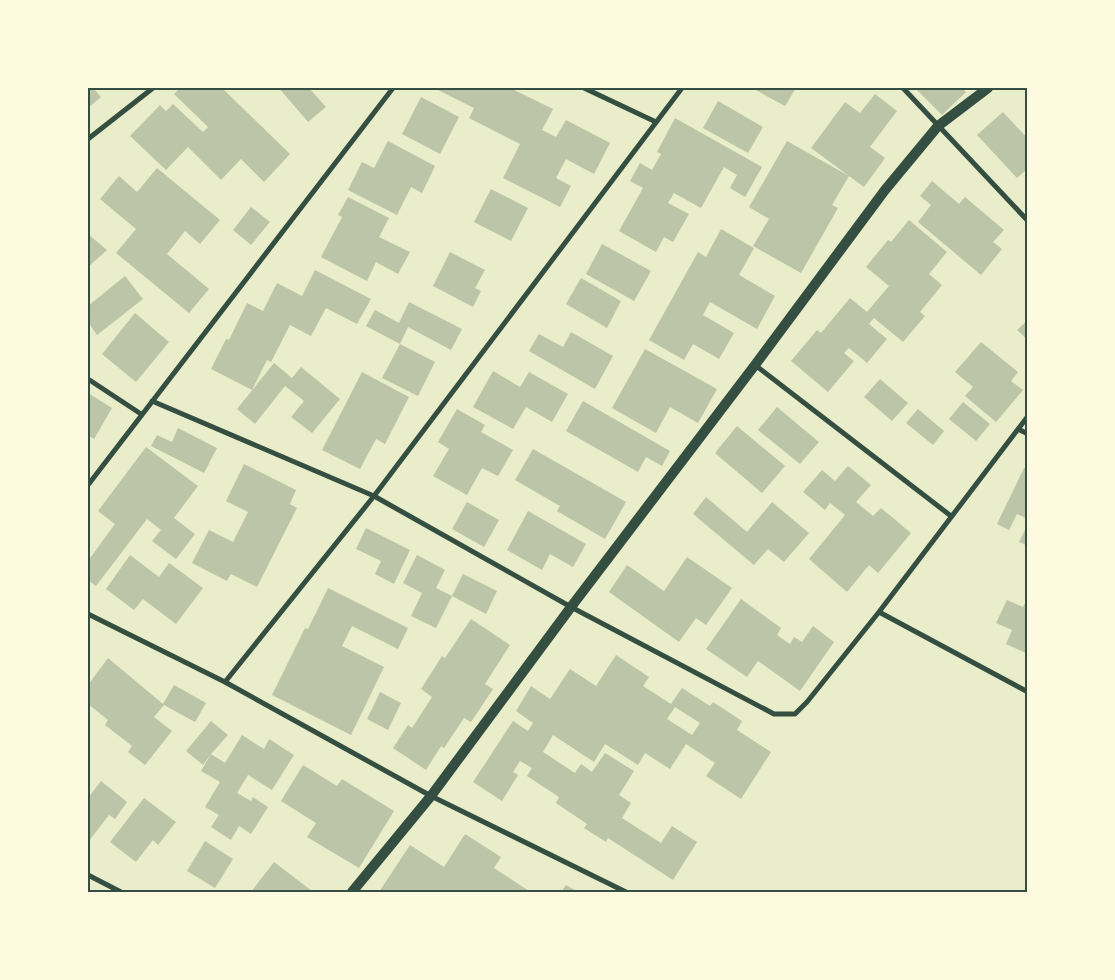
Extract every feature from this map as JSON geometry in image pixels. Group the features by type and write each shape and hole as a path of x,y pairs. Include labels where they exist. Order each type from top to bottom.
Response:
{"main road":[{"path":"352,892 431,796 885,190 938,126 988,88"}],"street":[{"path":"88,139 153,88"},
{"path":"88,485 393,88"},
{"path":"584,88 656,122"},
{"path":"225,682 374,496 682,88"},
{"path":"904,88 1028,222"},
{"path":"755,365 951,516"},
{"path":"88,379 142,414"},
{"path":"152,401 374,496 571,607 774,714 795,714 807,702 879,612 1028,416"},
{"path":"1018,429 1028,434"},
{"path":"879,612 1028,692"},
{"path":"88,614 225,682 431,796 626,892"},
{"path":"88,875 121,892"}],"building":[{"path":"88,88 93,88 101,97 88,108"},
{"path":"180,88 222,88 290,154 264,182 241,159 221,180 188,147 166,170 130,136 160,105 166,111 173,104 203,132 208,127 174,94"},
{"path":"279,88 309,88 326,107 308,122"},
{"path":"434,88 510,88 553,109 542,130 556,137 566,120 610,143 594,174 566,159 556,178 571,186 560,207 503,178 520,144 469,118 474,108"},
{"path":"752,88 796,88 785,106"},
{"path":"915,88 962,88 966,92 942,115"},
{"path":"875,94 897,111 870,147 885,158 864,187 811,148 845,102 860,113"},
{"path":"421,97 459,117 440,154 402,134"},
{"path":"718,101 763,127 748,153 703,128"},
{"path":"1003,112 1028,139 1028,174 1025,171 1017,178 977,135"},
{"path":"675,118 762,167 745,197 730,188 737,175 724,167 701,208 674,193 668,203 689,214 673,242 664,237 656,252 619,231 643,188 630,181 640,163 652,170 661,154 657,152"},
{"path":"388,141 435,166 422,193 411,187 397,215 348,190 362,162 374,168"},
{"path":"787,141 849,176 832,205 838,208 801,273 753,246 769,219 749,207"},
{"path":"157,168 220,220 200,244 185,231 167,254 209,289 189,313 116,253 136,229 100,199 119,176 137,192"},
{"path":"932,181 959,204 965,197 1004,230 993,242 1002,249 981,275 918,222 931,205 920,196"},
{"path":"491,189 528,208 511,241 474,222"},
{"path":"348,197 389,218 379,237 410,252 398,274 376,262 367,281 321,257 342,217 338,215"},
{"path":"251,207 270,222 251,245 233,230"},
{"path":"909,220 947,252 929,274 942,285 920,312 925,316 903,342 874,318 869,324 887,339 867,363 849,348 844,353 854,361 828,392 791,361 817,330 821,333 850,298 867,312 889,286 866,267 888,240 891,242"},
{"path":"721,229 754,248 739,275 775,296 757,329 710,302 703,315 734,333 719,359 693,344 684,360 649,340 698,252 706,257"},
{"path":"88,234 107,250 88,267"},
{"path":"602,244 651,271 634,301 586,274"},
{"path":"450,252 485,270 475,288 481,291 473,307 433,286"},
{"path":"315,270 371,299 357,324 326,308 311,336 290,325 271,362 267,360 252,390 211,369 226,339 229,340 247,303 263,311 277,283 302,296"},
{"path":"125,276 143,299 97,335 88,322 88,306"},
{"path":"581,278 621,301 607,328 566,304"},
{"path":"409,302 462,329 451,350 408,327 400,344 366,326 375,310 399,323"},
{"path":"135,313 169,342 136,382 102,354"},
{"path":"1028,320 1028,340 1017,330"},
{"path":"571,332 613,356 595,389 529,351 539,334 563,347"},
{"path":"981,342 1018,372 1011,381 1023,390 996,422 965,396 973,387 955,372"},
{"path":"400,344 435,362 418,396 382,378"},
{"path":"645,349 717,389 698,423 670,407 656,433 612,408"},
{"path":"274,363 292,378 301,367 340,399 312,433 291,417 304,401 285,386 255,424 237,409"},
{"path":"493,371 520,387 529,372 568,394 552,422 526,407 513,429 473,407"},
{"path":"362,372 409,397 385,444 376,439 360,469 322,450"},
{"path":"880,379 908,403 892,421 864,397"},
{"path":"88,393 112,408 94,439 88,435"},
{"path":"583,401 670,451 662,466 646,457 638,472 566,431"},
{"path":"963,402 990,424 976,441 949,419"},
{"path":"777,407 819,442 800,464 758,430"},
{"path":"457,409 485,425 481,432 513,450 498,476 482,468 467,495 433,476 449,449 438,442"},
{"path":"918,409 944,431 933,445 906,423"},
{"path":"737,426 785,466 762,493 715,453"},
{"path":"178,428 217,448 204,473 151,446 157,435 172,442"},
{"path":"146,447 198,486 174,518 195,534 176,559 152,541 161,530 147,519 96,586 88,580 88,561 115,524 98,511"},
{"path":"533,449 626,502 605,539 557,511 560,506 515,480"},
{"path":"244,464 296,490 290,504 297,508 257,587 231,574 227,581 192,563 209,530 233,542 248,512 226,501"},
{"path":"848,466 871,485 856,502 873,516 881,508 911,533 878,573 869,565 847,592 809,559 845,515 830,503 825,510 803,492 822,470 835,481"},
{"path":"1024,468 1028,469 1028,519 1017,514 1009,530 997,524"},
{"path":"706,497 747,532 772,502 809,533 784,562 768,549 754,565 693,514"},
{"path":"467,502 499,520 484,547 452,529"},
{"path":"528,511 586,544 573,567 550,554 542,570 507,550"},
{"path":"1028,524 1028,546 1019,542"},
{"path":"366,528 410,550 394,584 375,574 381,561 356,549"},
{"path":"130,555 159,577 169,563 203,588 176,624 143,599 134,610 106,589"},
{"path":"417,555 445,570 436,588 452,596 436,628 411,616 422,593 403,583"},
{"path":"687,557 732,588 706,625 696,618 679,642 609,592 627,565 664,591"},
{"path":"463,574 497,591 486,614 452,596"},
{"path":"328,588 408,628 398,649 352,626 342,646 384,667 351,735 272,695 305,628 308,629"},
{"path":"1028,598 1028,654 1006,644 1012,630 996,623 1007,600 1023,607"},
{"path":"741,599 781,628 777,635 790,644 794,637 802,642 813,626 834,642 800,691 758,661 747,677 706,649"},
{"path":"471,619 510,645 485,684 493,689 471,722 464,718 444,748 441,746 426,770 393,748 408,725 412,728 432,697 421,689 442,656 445,658"},
{"path":"616,655 649,677 643,686 671,704 682,688 710,706 713,702 742,721 737,730 771,752 741,799 706,776 715,763 686,744 670,769 645,753 638,765 605,744 594,762 553,735 543,752 575,773 581,764 592,772 605,753 634,771 619,795 631,803 622,818 661,843 672,826 697,842 673,880 608,838 606,842 584,828 587,824 556,803 559,797 527,776 532,768 520,761 513,772 518,775 502,801 473,782 513,721 528,731 533,723 516,711 531,686 550,699 570,669 596,686","holes":["675,707 700,723 692,735 667,719"]},
{"path":"108,658 163,704 174,685 206,703 195,722 164,705 154,717 172,731 145,765 128,752 132,746 105,725 108,720 88,704 88,685"},
{"path":"380,692 401,703 388,730 367,719"},
{"path":"211,721 228,735 203,765 186,751"},
{"path":"242,735 264,749 269,739 294,755 272,790 248,775 237,793 251,801 253,797 268,807 251,834 239,826 231,840 211,827 219,815 205,807 220,782 201,771 211,754 225,763"},
{"path":"303,765 337,786 342,779 394,811 359,868 307,837 316,823 281,801"},
{"path":"101,781 127,802 115,819 109,815 88,842 88,798"},
{"path":"144,798 176,822 158,845 153,840 136,862 110,842"},
{"path":"465,834 501,857 494,868 529,891 379,892 410,845 444,867"},
{"path":"205,841 233,859 215,888 187,871"},
{"path":"274,862 312,891 251,892"},
{"path":"566,885 578,892 561,892"}]}
